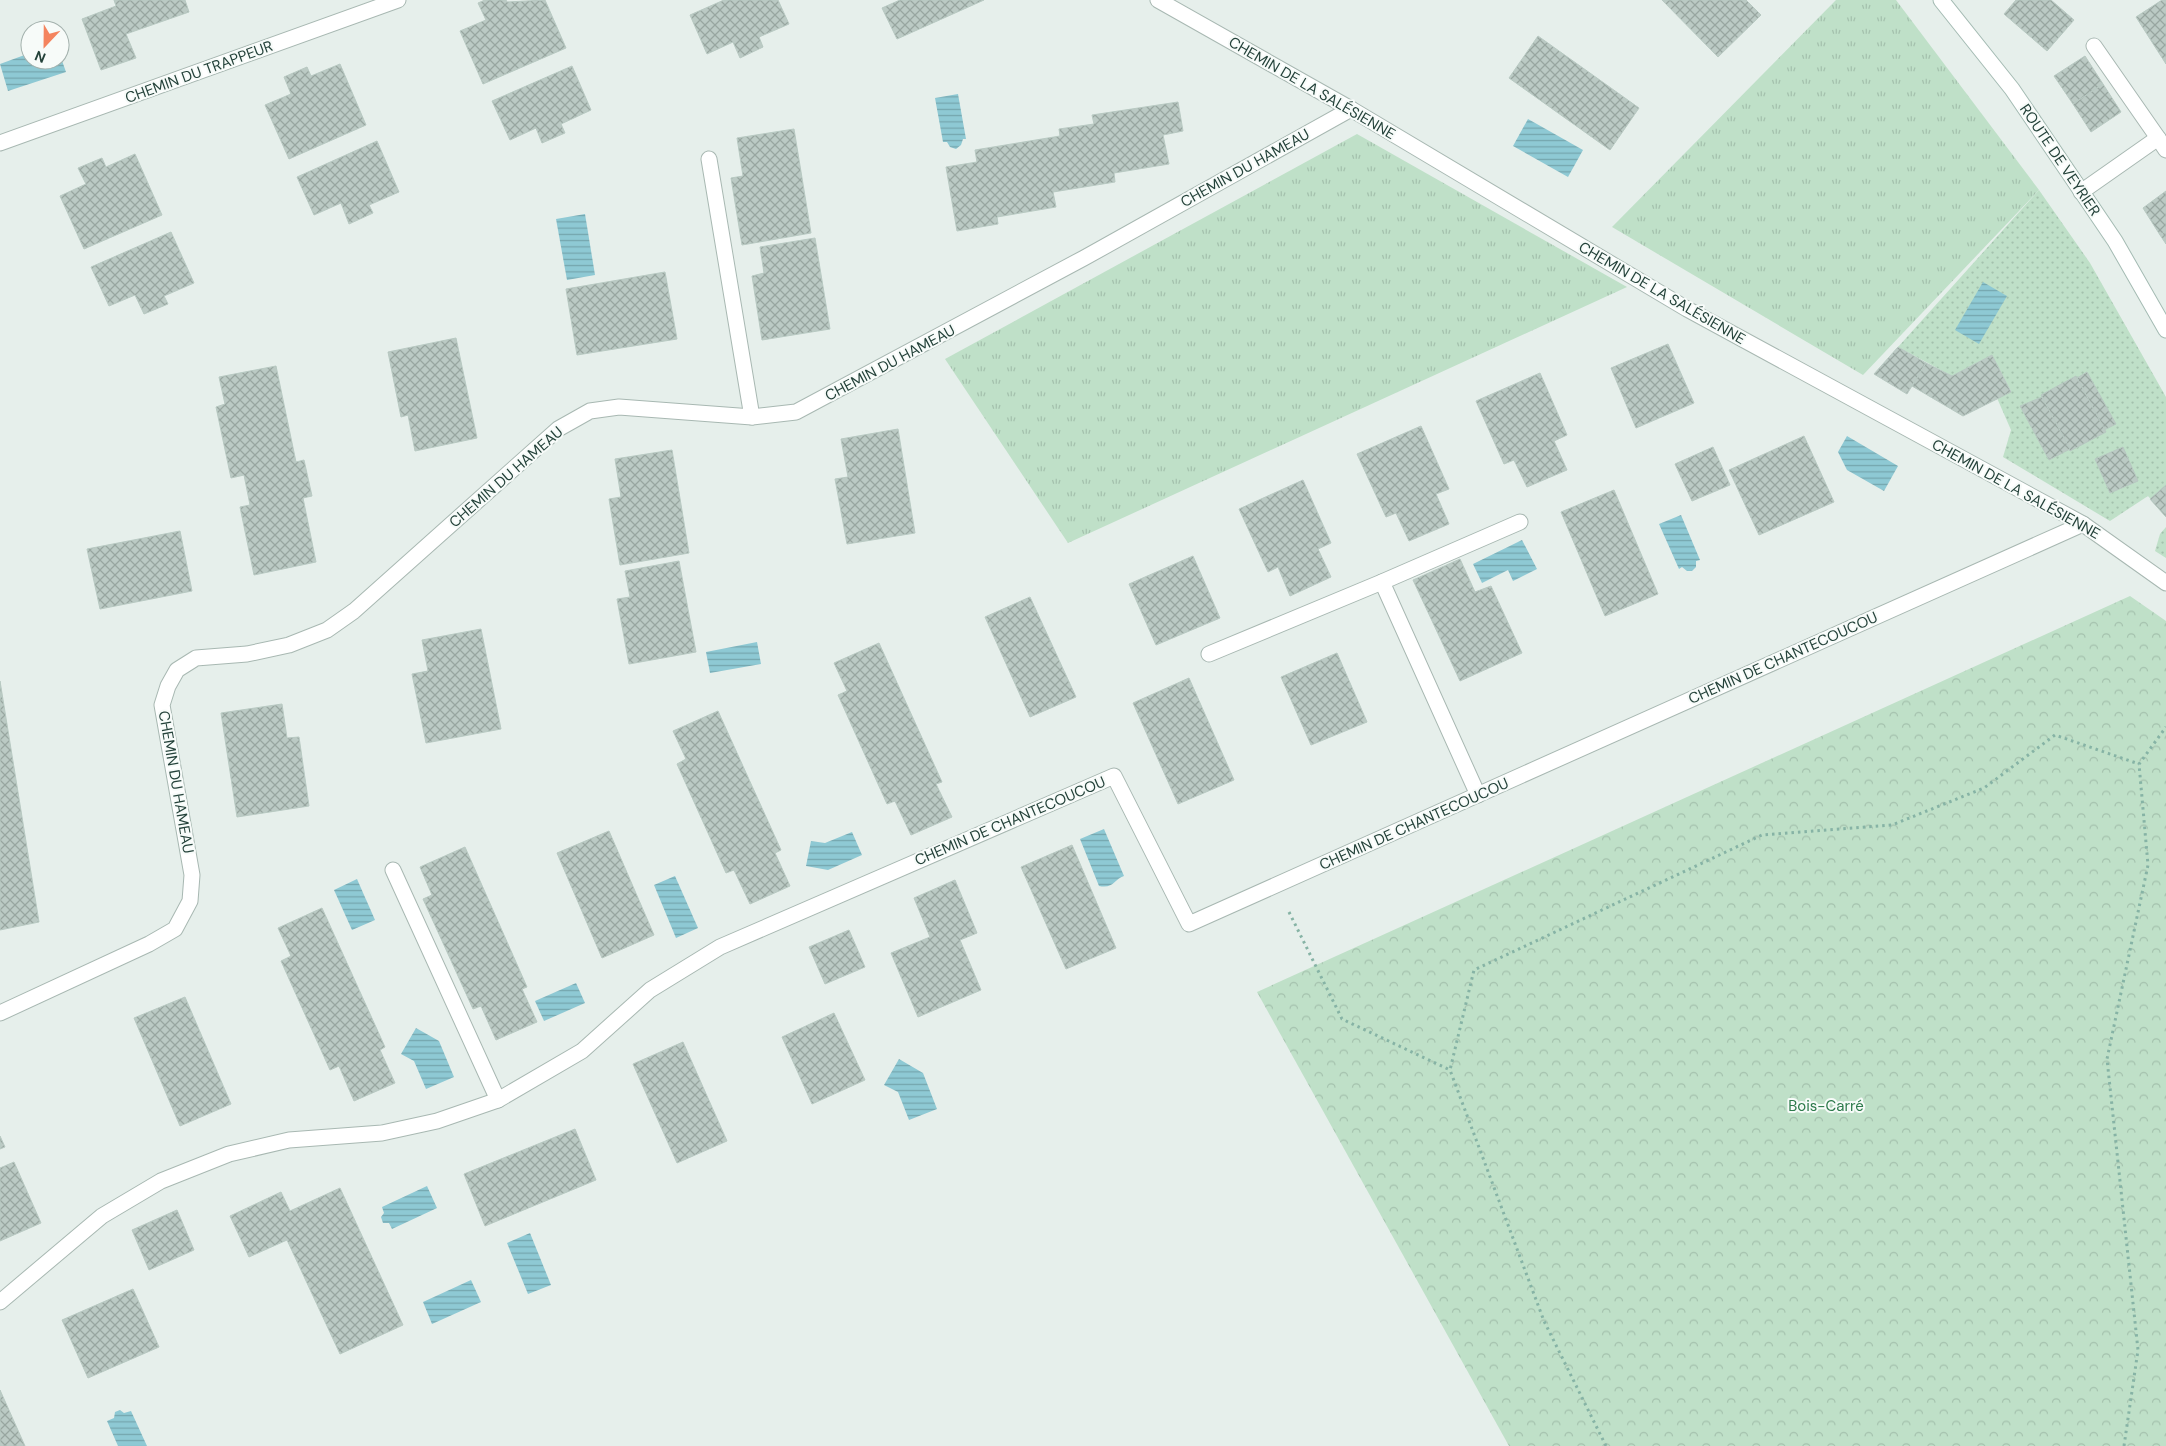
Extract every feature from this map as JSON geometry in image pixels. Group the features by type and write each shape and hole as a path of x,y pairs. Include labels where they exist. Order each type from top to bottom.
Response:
{"street":[{"name":"CHEMIN DU TRAPPEUR","path":"0,143 398,0"},
{"name":"CHEMIN DE LA SALÉSIENNE","path":"1158,0 1350,109 1686,309 2082,524 2166,583"},
{"name":"ROUTE DE VEYRIER","path":"1941,0 2012,89 2115,242 2166,330"},
{"path":"2081,192 2162,144 2094,46"},
{"name":"CHEMIN DU HAMEAU","path":"0,1013 149,944 175,929 190,901 192,875 162,705 168,686 177,670 196,658 247,654 289,645 327,630 354,611 558,429 590,411 619,407 752,417 796,412 1084,258 1350,109"},
{"path":"710,159 752,417"},
{"path":"1209,654 1520,522"},
{"name":"CHEMIN DE CHANTECOUCOU","path":"0,1302 102,1216 161,1181 229,1154 289,1140 382,1133 437,1121 498,1100 582,1051 650,990 720,947 1114,776 1190,924 2082,524"},
{"path":"1382,582 1478,795"},
{"path":"393,870 498,1100"}],"path":[{"path":"2124,1446 2138,1350 2108,1059 2148,865 2139,764 2166,727"},
{"path":"1606,1446 1544,1321 1450,1070 1474,970 1762,835 1892,825 1984,788 2055,735 2139,764"},
{"path":"1276,886 1342,1019 1450,1070"}],"green space":[{"path":"1836,0 1896,0 2039,190 1863,375 1612,227"},
{"path":"1357,134 1627,287 1068,543 945,359"},
{"path":"2039,190 2090,263 2166,397 2166,517 2148,496 2110,521 2003,457 2011,430 1997,398 2011,391 1992,355 1952,376 1898,347"},
{"path":"2166,527 2166,558 2155,551 2160,534"},
{"name":"Bois-Carré","path":"2130,596 2166,621 2166,1446 1509,1446 1257,992"}],"water":[{"path":"20,57 20,70 65,70 66,72 8,91 0,64"},
{"path":"958,94 966,139 963,139 961,145 956,149 950,147 947,142 943,142 935,98"},
{"path":"1528,119 1583,150 1568,177 1513,146"},
{"path":"585,214 595,275 567,280 556,219"},
{"path":"1983,282 2007,296 1979,344 1955,330"},
{"path":"1847,436 1898,466 1884,491 1847,470 1838,452"},
{"path":"1681,515 1700,560 1696,561 1696,567 1692,571 1687,571 1682,567 1679,569 1659,524"},
{"path":"1522,540 1537,569 1513,581 1508,570 1482,583 1473,564"},
{"path":"757,642 761,664 710,673 706,652"},
{"path":"1104,829 1124,876 1111,885 1104,887 1099,886 1080,839"},
{"path":"852,832 862,855 828,870 806,866 811,841 825,843"},
{"path":"675,876 698,928 676,938 654,885"},
{"path":"357,879 375,920 352,930 334,890"},
{"path":"576,983 585,1003 544,1021 535,1001"},
{"path":"416,1028 439,1041 454,1077 426,1089 414,1061 401,1054"},
{"path":"899,1059 923,1073 937,1109 909,1120 898,1092 884,1085"},
{"path":"427,1186 437,1208 392,1229 389,1223 383,1223 381,1217 384,1213 382,1207"},
{"path":"530,1233 551,1285 528,1294 507,1243"},
{"path":"471,1280 481,1302 432,1324 423,1302"},
{"path":"120,1410 124,1413 131,1411 147,1446 118,1446 107,1421 114,1418 115,1412"}],"building":[{"path":"114,0 185,0 189,12 126,34 136,58 101,70 82,19 116,6"},
{"path":"485,0 506,0 507,2 545,0 566,48 483,84 460,31 486,20 478,3"},
{"path":"724,0 778,0 789,24 759,37 763,47 740,58 733,42 707,54 690,15"},
{"path":"900,0 984,0 897,39 882,8"},
{"path":"1662,0 1746,0 1761,15 1718,57"},
{"path":"2016,0 2051,0 2074,20 2047,51 2004,14"},
{"path":"2162,0 2166,0 2166,64 2136,17"},
{"path":"1538,36 1639,108 1610,150 1509,78"},
{"path":"2085,56 2103,84 2073,104 2054,76"},
{"path":"340,64 366,125 289,159 265,105 291,94 284,77 307,67 311,76"},
{"path":"572,66 591,110 561,124 565,133 542,143 536,128 510,140 492,101"},
{"path":"2103,84 2121,112 2091,132 2073,104"},
{"path":"1178,102 1183,131 1163,135 1169,164 1114,173 1115,182 1053,192 1056,207 997,217 998,224 957,231 946,167 977,162 975,150 1060,136 1059,129 1094,124 1092,115"},
{"path":"794,129 811,233 742,245 731,178 743,176 737,138"},
{"path":"377,141 399,192 369,205 373,213 349,224 341,203 314,215 297,177"},
{"path":"135,154 162,215 84,249 60,196 86,184 78,168 102,158 106,167"},
{"path":"2166,191 2166,231 2160,235 2143,208"},
{"path":"2166,231 2166,244 2160,235"},
{"path":"171,232 194,283 164,296 168,304 144,314 135,295 109,306 91,267"},
{"path":"815,238 830,329 762,340 752,276 764,273 760,247"},
{"path":"665,272 677,339 577,355 566,289"},
{"path":"456,338 477,438 415,451 408,415 401,417 388,352"},
{"path":"1668,344 1694,403 1636,428 1611,368"},
{"path":"1898,347 1926,363 1907,394 1874,374"},
{"path":"1992,355 2011,392 1963,416 1912,386 1926,363 1952,376"},
{"path":"276,366 296,462 304,460 312,496 303,498 316,562 254,575 240,507 250,505 244,475 231,478 216,407 225,404 219,377"},
{"path":"2087,372 2116,424 2104,430 2077,378"},
{"path":"1540,373 1567,435 1554,441 1567,470 1527,487 1514,460 1504,464 1476,401"},
{"path":"2076,376 2106,432 2070,451 2041,395"},
{"path":"2042,397 2070,449 2049,460 2020,406"},
{"path":"1421,426 1449,489 1436,494 1449,524 1409,541 1396,513 1386,517 1357,454"},
{"path":"898,429 915,533 847,544 835,479 848,477 841,439"},
{"path":"1804,436 1834,502 1759,535 1729,470"},
{"path":"1713,447 1730,485 1692,501 1675,464"},
{"path":"2123,447 2138,481 2110,493 2095,459"},
{"path":"672,450 689,553 620,565 609,499 621,497 615,459"},
{"path":"1303,480 1331,543 1318,549 1331,577 1290,596 1278,567 1268,572 1239,509"},
{"path":"2166,485 2166,517 2150,499"},
{"path":"1614,490 1658,594 1605,616 1561,512"},
{"path":"180,531 192,591 100,609 87,549"},
{"path":"1193,556 1220,618 1156,645 1129,584"},
{"path":"1460,559 1475,592 1491,586 1522,653 1460,681 1413,580"},
{"path":"679,561 696,652 629,664 617,599 630,597 625,571"},
{"path":"1030,597 1076,697 1030,717 985,617"},
{"path":"481,629 501,729 426,743 412,674 428,671 422,640"},
{"path":"879,643 942,782 936,784 952,817 911,835 895,801 887,804 838,695 847,691 834,663"},
{"path":"1337,653 1367,722 1311,745 1281,677"},
{"path":"1189,678 1234,780 1178,804 1133,703"},
{"path":"0,681 39,922 0,930"},
{"path":"282,704 287,738 299,737 309,806 237,817 221,713"},
{"path":"718,711 781,850 775,853 790,886 750,904 734,870 726,873 677,764 686,759 673,731"},
{"path":"609,831 654,935 602,958 557,853"},
{"path":"1072,845 1116,948 1066,969 1021,867"},
{"path":"465,847 527,987 522,989 537,1022 496,1040 481,1006 473,1009 423,899 432,895 420,867"},
{"path":"955,880 977,933 960,940 981,990 918,1017 891,953 930,937 914,898"},
{"path":"322,908 385,1047 380,1050 395,1083 354,1101 339,1066 330,1070 281,961 291,956 278,928"},
{"path":"849,930 865,967 825,984 809,947"},
{"path":"185,997 231,1104 180,1126 134,1018"},
{"path":"834,1013 865,1080 812,1104 782,1037"},
{"path":"683,1042 727,1141 677,1163 633,1064"},
{"path":"575,1129 596,1180 485,1226 464,1174"},
{"path":"0,1136 5,1147 0,1149"},
{"path":"14,1162 41,1223 0,1241 0,1168"},
{"path":"340,1188 403,1325 340,1354 287,1240 249,1257 230,1216 281,1192 290,1211"},
{"path":"177,1210 194,1250 149,1270 132,1230"},
{"path":"133,1289 159,1347 88,1378 62,1320"},
{"path":"0,1390 25,1446 0,1446"}]}
